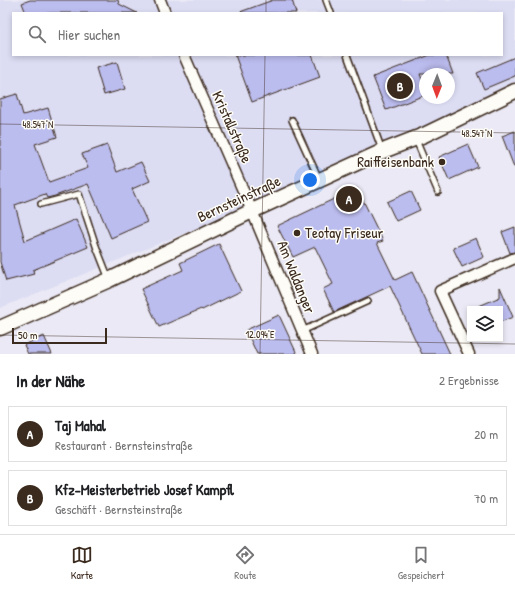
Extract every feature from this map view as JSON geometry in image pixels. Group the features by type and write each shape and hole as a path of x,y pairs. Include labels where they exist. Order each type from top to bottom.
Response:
{"street":[{"path":"160,0 165,12"},
{"name":"Kristallstraße","path":"184,56 252,211"},
{"name":"Bernsteinstraße","path":"0,328 109,280 252,211 382,151 415,139 515,91"},
{"name":"Am Waldanger","path":"252,211 312,354"},
{"path":"469,354 440,291 515,258"}],"lane":[{"path":"326,0 331,12"},
{"path":"347,56 382,151"},
{"path":"292,120 320,180"},
{"path":"415,139 438,192"},
{"path":"41,204 79,194 109,280"},
{"path":"302,331 368,301"}],"shaded area":[{"path":"0,0 515,0 515,86 234,213 0,308"}],"building":[{"path":"30,0 118,0 119,4 135,12 26,12 22,3"},
{"path":"273,0 292,0 296,12 240,12"},
{"path":"235,56 312,56 320,77 252,102"},
{"path":"427,56 446,56 451,68 419,68 419,97 386,110 373,77"},
{"path":"515,57 515,76 484,89 477,73"},
{"path":"117,62 125,89 104,95 96,68"},
{"path":"17,94 23,115 48,108 57,137 35,144 49,182 88,168 82,154 107,145 117,172 141,162 150,181 132,189 147,222 111,238 88,184 55,196 47,198 45,194 15,205 25,241 76,219 88,247 33,270 34,274 6,281 0,262 0,99"},
{"path":"515,131 515,167 514,167 502,136"},
{"path":"468,144 478,167 449,180 439,157"},
{"path":"357,188 383,241 377,243 395,280 412,272 450,354 422,354 390,286 334,312 323,289 333,284 315,247 293,257 277,226"},
{"path":"411,191 420,210 396,221 387,202"},
{"path":"515,227 515,252 510,253 502,232"},
{"path":"476,238 484,257 462,267 453,248"},
{"path":"219,244 241,291 202,310 201,309 159,327 141,289 183,270 180,263"},
{"path":"500,287 513,317 503,321 503,306 479,306 500,297"},
{"path":"279,315 297,354 257,354 246,330"},
{"path":"44,336 52,354 28,354 24,345"}],"place":[{"name":"Kfz-Meisterbetrieb Josef Kampfl","path":"400,86"},
{"name":"Raiffeisenbank","path":"442,162"},
{"name":"Taj Mahal","path":"349,199"},
{"name":"Teotay Friseur","path":"297,233"}]}
